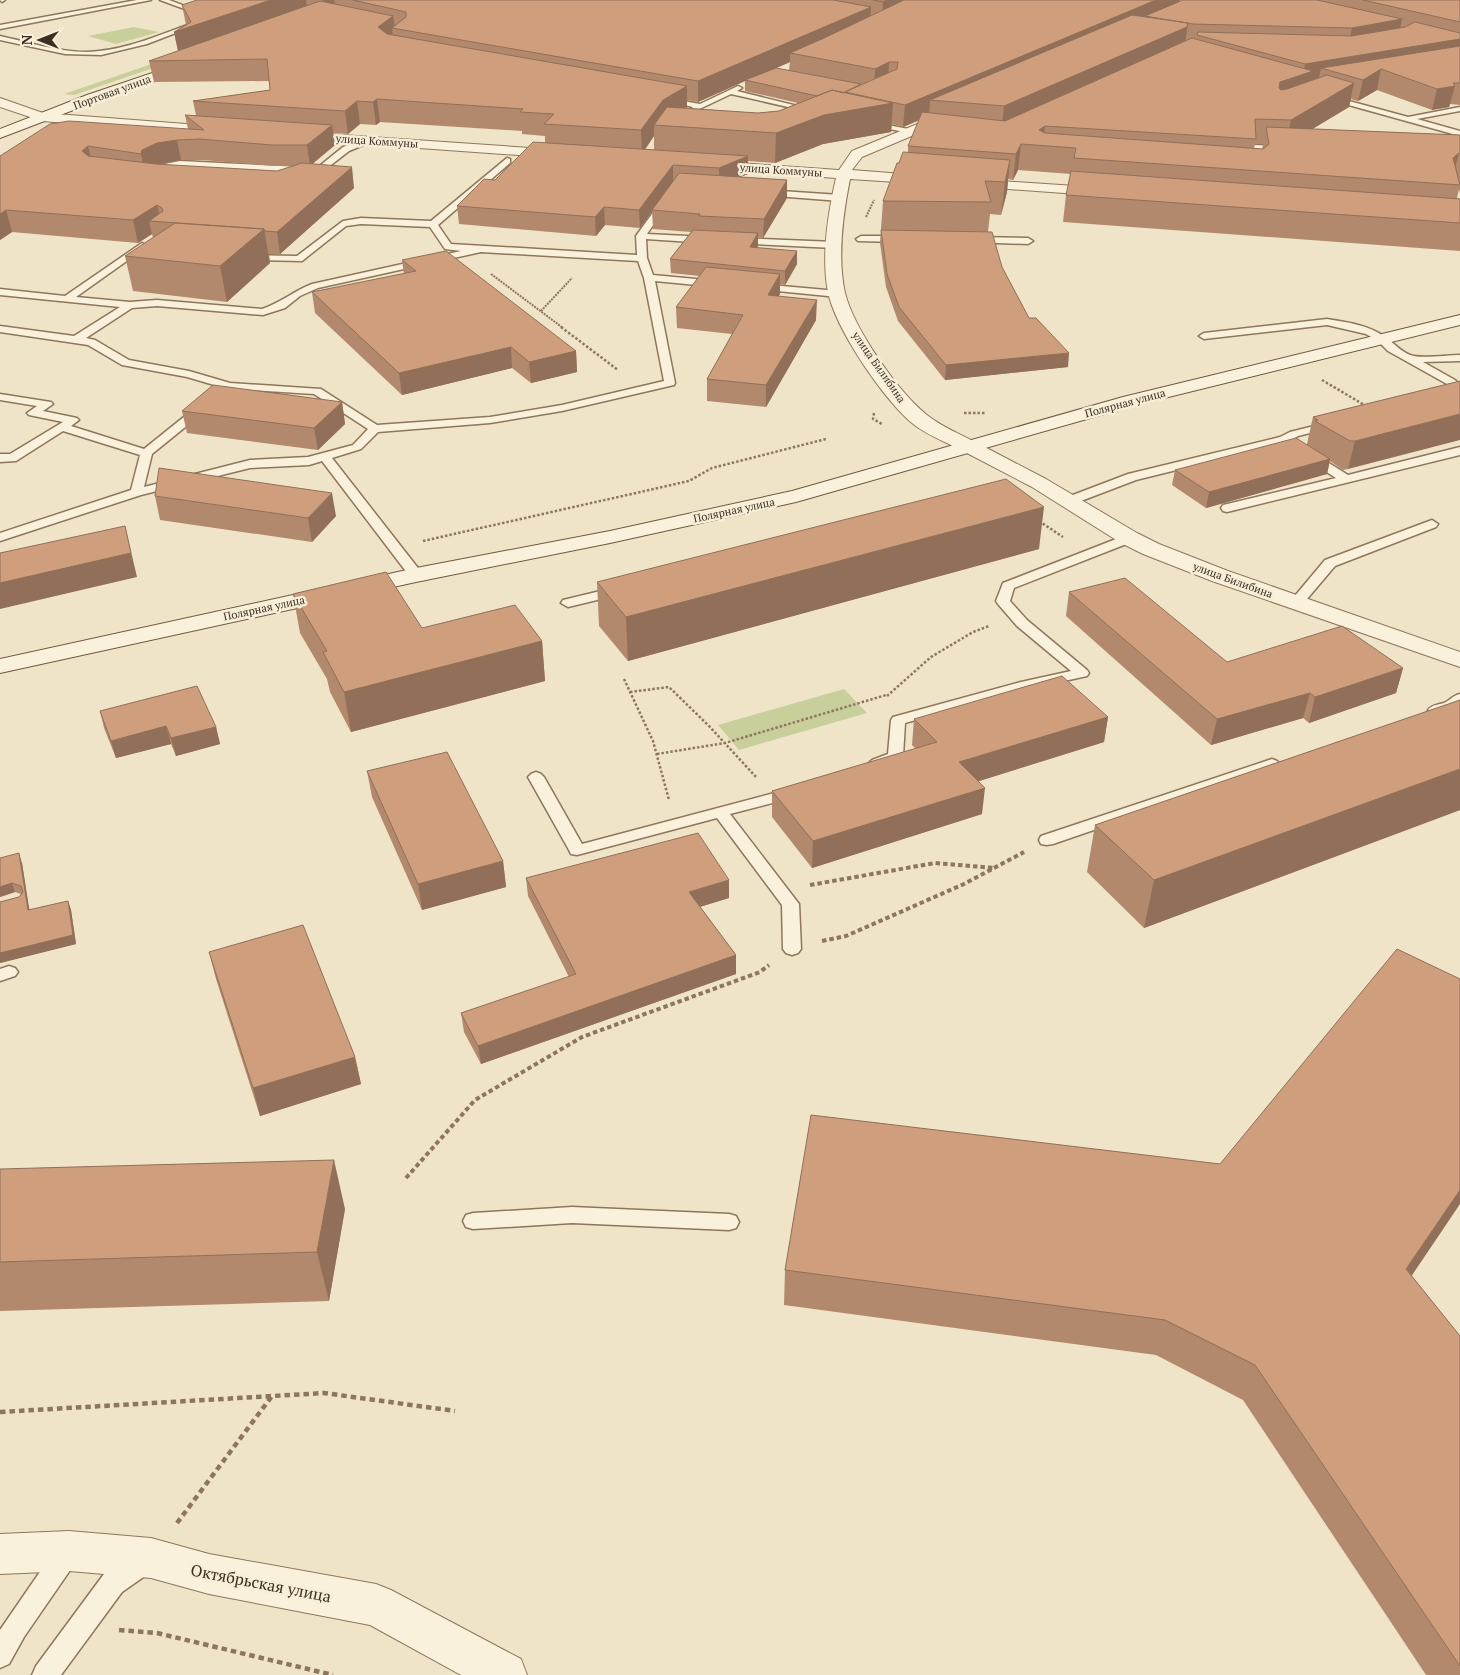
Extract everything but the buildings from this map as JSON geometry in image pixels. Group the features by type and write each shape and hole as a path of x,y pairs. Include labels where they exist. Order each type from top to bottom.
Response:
{"street":[{"name":"Портовая улица","path":"0,134 201,60"},
{"path":"0,102 10,108 42,117 243,132"},
{"name":"улица Билибина","path":"963,108 852,157 845,174 840,198 834,245 838,294 854,334 900,398 914,414 925,423 1031,478 1129,538 1182,562 1460,660"},
{"name":"улица Коммуны","path":"281,135 576,156"},
{"name":"улица Коммуны","path":"693,164 940,180"},
{"path":"959,182 1124,194"},
{"name":"Полярная улица","path":"0,666 416,575 610,537 796,496 1130,400 1460,320"},
{"name":"Октябрьская улица","path":"0,1554 69,1551 151,1558 209,1574 376,1605 505,1675"}],"lane":[{"path":"0,27 148,0"},
{"path":"0,38 76,54 96,54 115,50 207,17 163,0"},
{"path":"684,116 699,106 746,85"},
{"path":"730,92 822,112"},
{"path":"1322,95 1460,134"},
{"path":"660,99 699,106"},
{"path":"1406,118 1460,109"},
{"path":"859,121 909,132 936,135"},
{"path":"300,182 321,169 346,149 365,141"},
{"path":"1248,170 1258,170 1255,147 1294,149"},
{"path":"234,256 299,259 338,227 351,222 433,224 507,160"},
{"path":"153,180 150,176 155,171 170,165 180,164 288,170 321,169"},
{"path":"752,192 840,198"},
{"path":"0,329 91,342 126,363 189,374 229,386 317,391 375,429 490,420 562,408 670,383 649,278 642,258 641,236 671,193"},
{"path":"433,224 448,247 642,258"},
{"path":"641,236 834,245"},
{"path":"861,239 910,239"},
{"path":"959,240 1028,241"},
{"path":"68,298 148,241"},
{"path":"0,292 130,304 157,303 263,312 281,306 296,294 315,286 481,249"},
{"path":"136,250 155,251"},
{"path":"649,278 728,285"},
{"path":"748,286 838,294"},
{"path":"77,339 130,304"},
{"path":"1204,336 1326,322 1347,325 1370,332 1382,339 1392,349 1456,387 1456,391 1452,394 1436,398"},
{"path":"1409,359 1460,358"},
{"path":"137,492 146,453 229,386"},
{"path":"0,397 48,404 33,413 73,420 12,458 0,458"},
{"path":"1069,501 1132,477 1284,440 1294,434 1378,412"},
{"path":"61,428 146,453"},
{"path":"3,533 137,492 250,464 309,461 357,447 375,429"},
{"path":"1284,440 1346,479"},
{"path":"1227,508 1460,451"},
{"path":"325,456 416,575"},
{"path":"1296,603 1330,564 1432,524"},
{"path":"867,766 895,756 898,720 1026,685 1082,673 1015,615 1003,601 1008,586 1129,538"},
{"path":"568,603 626,589"},
{"path":"1423,714 1452,704 1460,698"},
{"path":"1047,840 1282,761"},
{"path":"536,777 577,850 775,799 812,786"},
{"path":"721,813 790,904 792,949"},
{"path":"473,1221 572,1215 729,1222"},
{"path":"0,1655 15,1628 69,1551"},
{"path":"45,1675 113,1583 151,1558"}],"path":[{"path":"861,239 869,209 883,176"},
{"path":"541,311 592,256"},
{"path":"490,273 621,372"},
{"path":"1315,376 1378,412"},
{"path":"963,413 1006,412 1034,429"},
{"path":"395,548 688,481 712,468 826,439"},
{"path":"1036,518 1090,554"},
{"path":"657,754 725,743 886,695 906,682 931,657 973,632 1015,615"},
{"path":"624,679 654,741 675,825"},
{"path":"630,692 669,687 725,743 775,799"},
{"path":"886,695 898,720"},
{"path":"406,1178 475,1100 582,1037 760,972 792,949 846,936 964,884 1047,840"},
{"path":"779,890 935,863 995,868"},
{"path":"0,1412 324,1393 455,1411"},
{"path":"151,1558 273,1396"},
{"path":"80,1627 158,1633 333,1675"}],"green space":[{"path":"134,27 159,32 116,44 88,36"},
{"path":"175,56 174,61 74,95 64,94"},
{"path":"844,689 867,713 739,750 718,725"}]}
